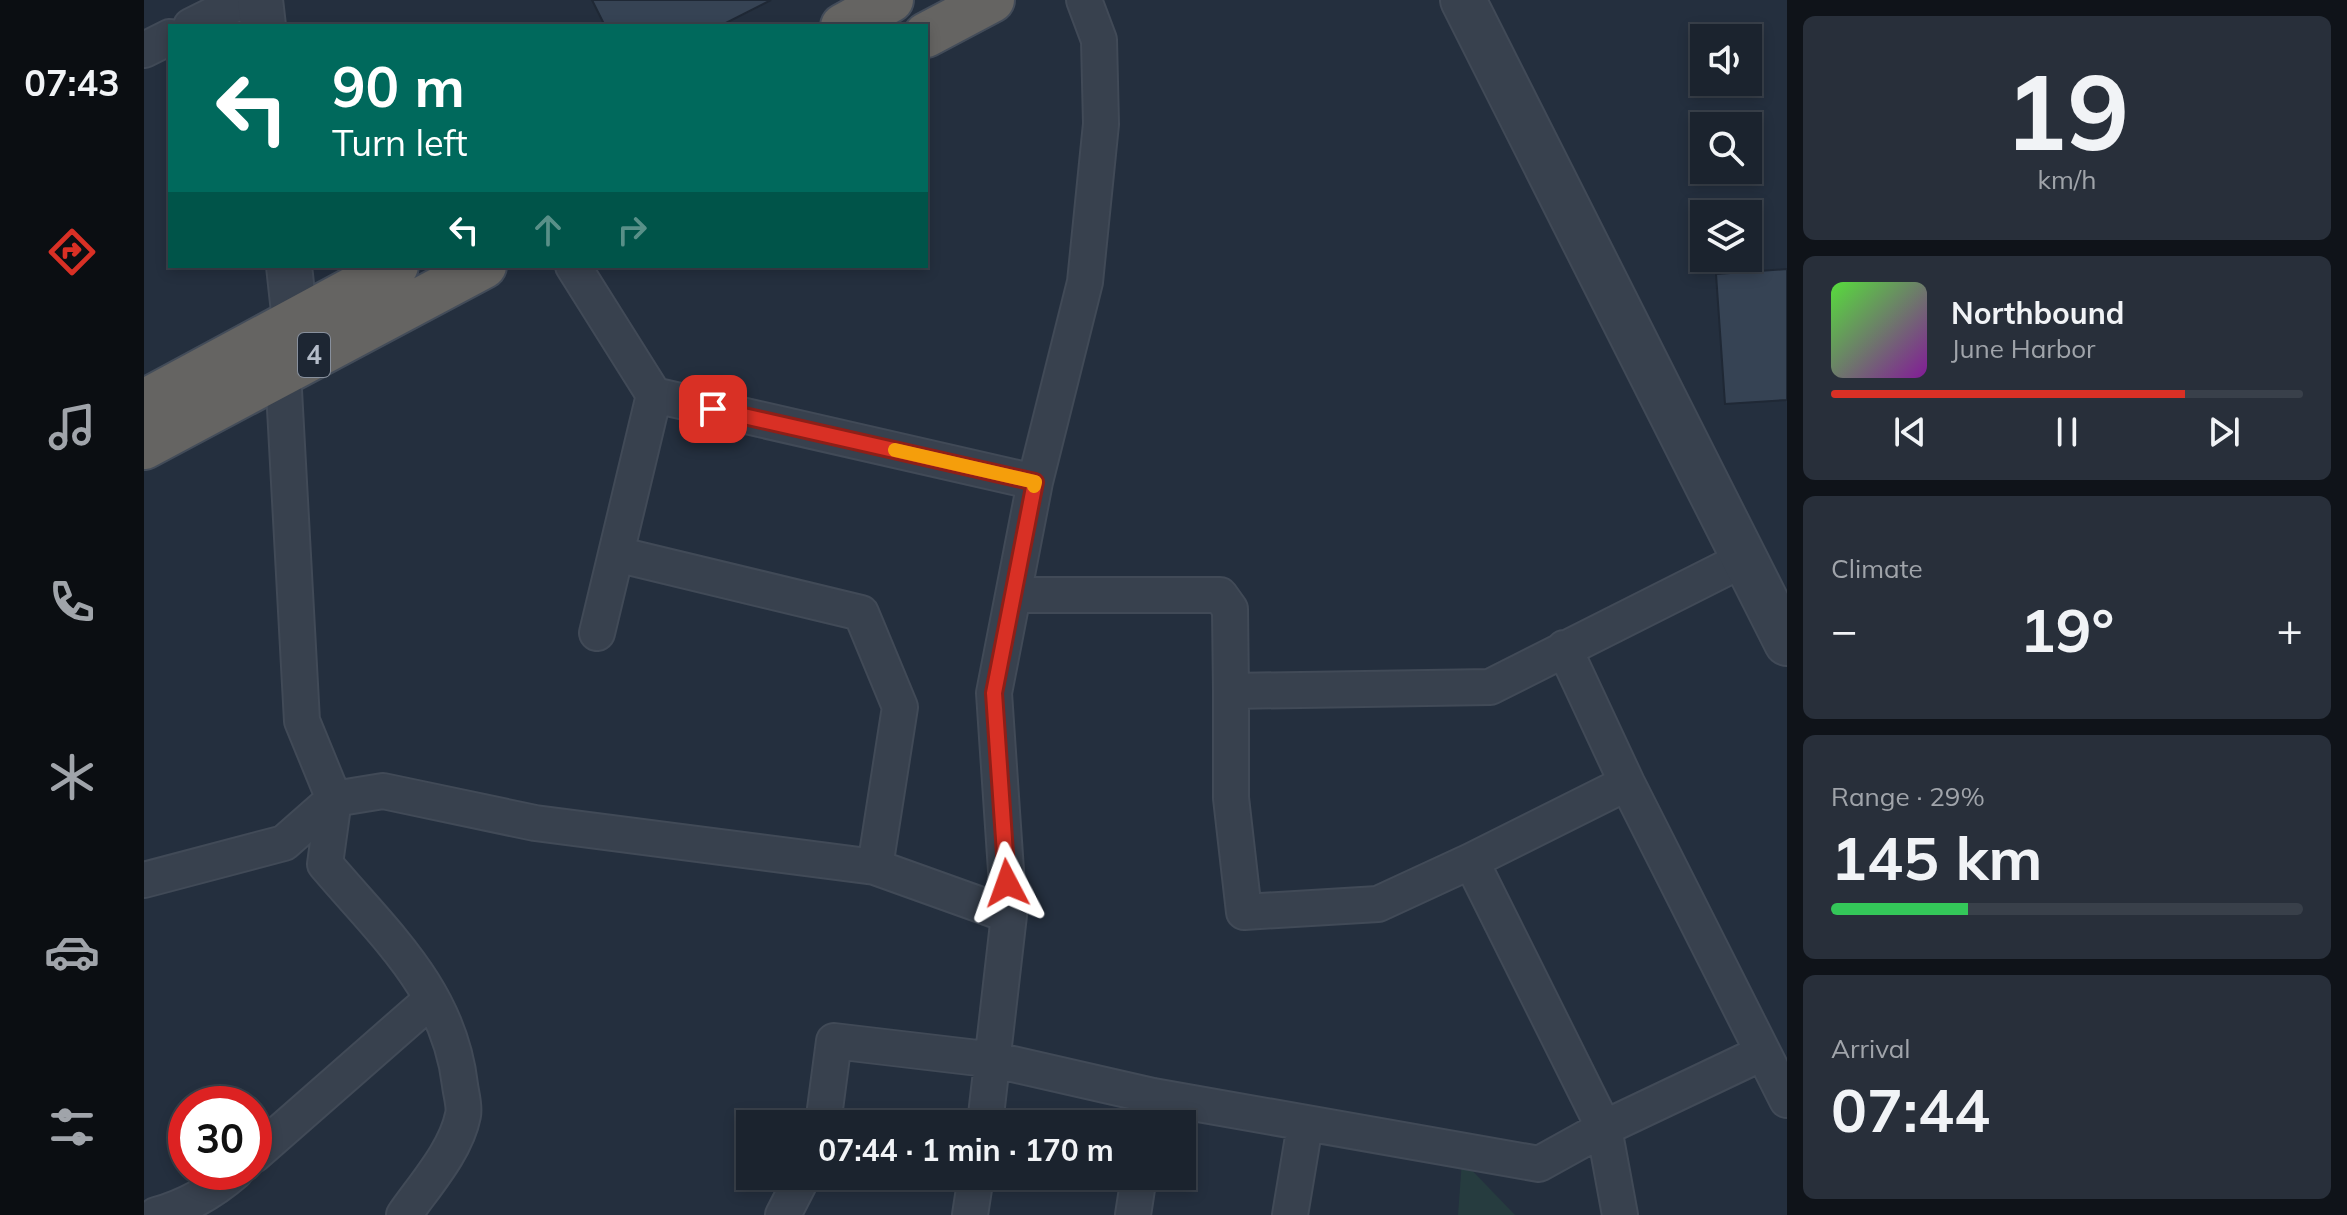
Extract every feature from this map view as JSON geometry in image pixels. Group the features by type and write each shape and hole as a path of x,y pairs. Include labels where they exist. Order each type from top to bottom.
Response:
{"highway":[{"path":"847,24 891,0"},
{"path":"928,34 992,0"},
{"name":"4","path":"144,402 392,268"},
{"name":"4","path":"144,447 480,268"}],"street":[{"path":"195,24 243,0"},
{"path":"260,0 263,24"},
{"path":"987,1110 1009,915 994,693 1035,482 1085,282 1101,124 1099,40 1084,0"},
{"path":"1463,0 1787,643"},
{"path":"144,50 168,38"},
{"path":"289,268 295,321 283,372 302,721 334,799 325,864 409,961 445,1019 457,1059 463,1114 448,1148 404,1215"},
{"path":"574,268 654,395 1035,482"},
{"path":"597,633 654,395"},
{"path":"616,554 861,613 900,707 875,867"},
{"path":"1231,691 1490,687 1744,559"},
{"path":"1013,595 1220,595 1230,609 1231,798 1244,912 1378,904 1627,783"},
{"path":"1564,648 1627,783 1787,1100"},
{"path":"144,880 284,843 334,799 383,791 535,823 875,867 1009,915"},
{"path":"1471,861 1604,1128 1620,1215"},
{"path":"272,1139 432,999"},
{"path":"825,1110 834,1041 995,1060 1151,1110"},
{"path":"1196,1114 1305,1125 1539,1164 1604,1128 1762,1053"},
{"path":"1290,1215 1305,1125"},
{"path":"156,1215 175,1210 211,1190"},
{"path":"783,1215 796,1190"},
{"path":"970,1215 974,1190"},
{"path":"1133,1215 1137,1190"}],"green space":[{"path":"1462,1160 1515,1215 1458,1215"}],"building":[{"path":"592,0 771,0 724,24 604,24"},
{"path":"1787,269 1787,400 1725,404 1716,274"}],"slow traffic":[{"path":"895,450 1035,482 1034,486"}],"route":[{"path":"713,409 1035,482 994,693 1007,883"}]}
